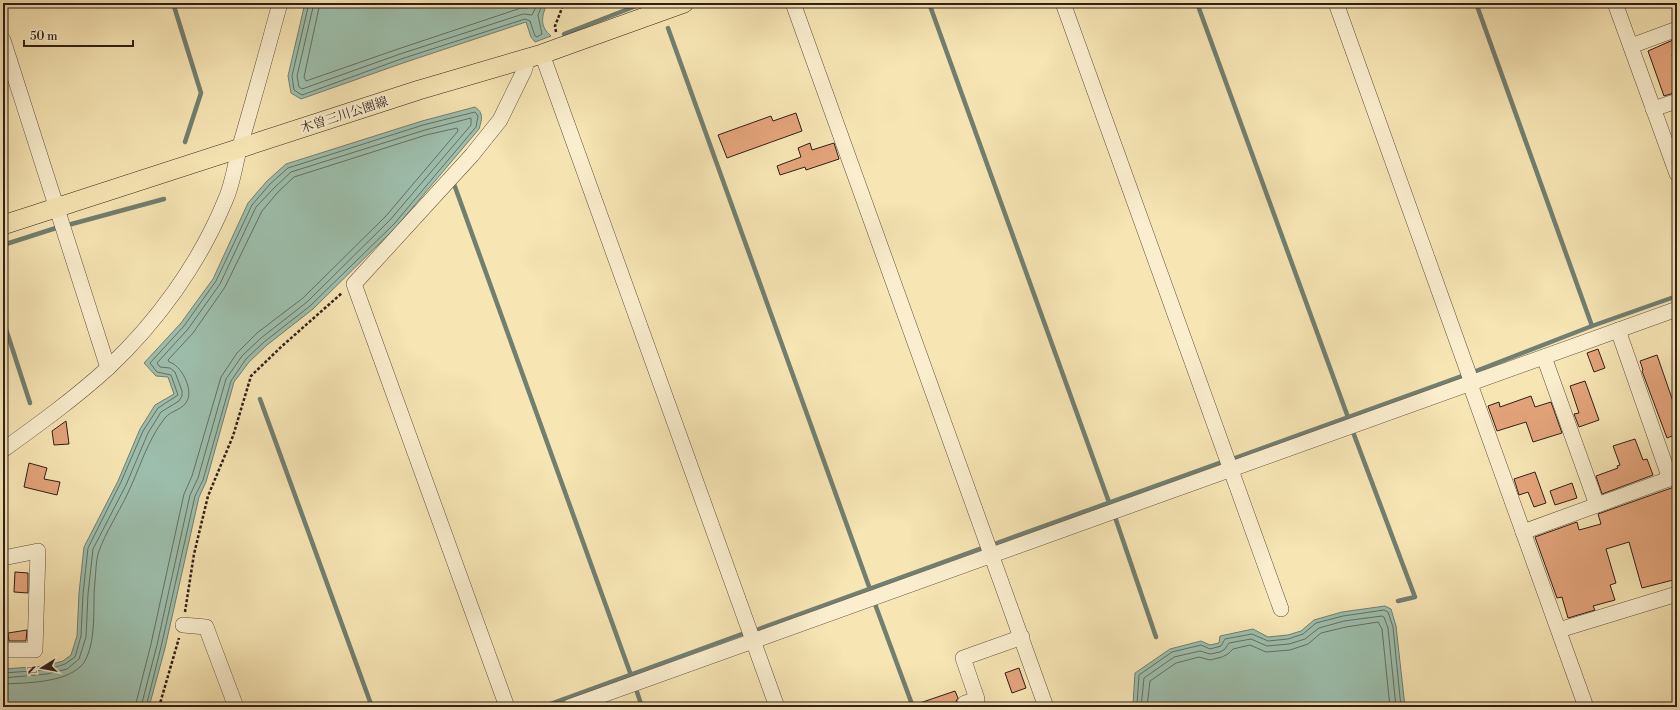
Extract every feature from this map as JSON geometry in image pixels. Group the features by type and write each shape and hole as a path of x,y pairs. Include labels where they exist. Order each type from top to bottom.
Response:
{"main road":[{"name":"木曽三川公園線","path":"3,225 199,163 240,148 419,90 560,48 684,3"}],"street":[{"path":"3,450 74,397 108,368 136,339 192,267 211,233 226,199 280,3"},
{"path":"793,3 993,555 1046,707"},
{"path":"1063,3 1232,469 1281,609"},
{"path":"1336,3 1586,707"},
{"path":"1615,3 1677,174"},
{"path":"1631,46 1677,29"},
{"path":"3,40 108,368"},
{"path":"507,707 354,284 472,155 500,120 524,71 535,56"},
{"path":"535,56 777,707"},
{"path":"1654,109 1677,101"},
{"path":"570,707 1677,310"},
{"path":"1523,532 1674,478 1618,330"},
{"path":"1544,357 1597,505"},
{"path":"3,558 38,551 35,650 3,650"},
{"path":"1559,630 1677,594"},
{"path":"183,625 206,627 236,707"},
{"path":"966,707 965,703 977,699 962,658 1022,637"}],"path":[{"path":"560,48 555,26 564,3"},
{"path":"159,707 183,625 194,554 208,496 233,436 251,376 325,307 354,284"}],"water":[{"path":"305,3 547,3 543,17 543,25 551,36 535,42 531,37 526,22 301,99 291,93 288,76"},
{"path":"475,107 482,116 479,129 397,226 313,309 267,345 249,362 234,382 206,482 199,497 165,648 149,707 3,707 3,669 45,666 63,661 71,655 77,636 79,593 84,547 118,481 140,429 155,405 174,394 168,377 156,376 144,363 181,323 213,279 248,203 267,181 286,164 422,121"},
{"path":"1385,606 1391,609 1396,626 1405,707 1128,707 1133,704 1135,673 1170,649 1201,641 1210,645 1219,643 1220,636 1253,629 1268,637 1288,635 1301,631 1314,620 1342,612"}],"building":[{"path":"1673,40 1677,51 1677,54 1672,55 1677,69 1677,92 1664,96 1648,51"},
{"path":"796,113 802,131 727,158 718,135 771,116 773,121"},
{"path":"810,143 812,150 834,143 839,159 806,170 805,167 780,175 777,166 801,157 798,148"},
{"path":"1598,349 1605,368 1594,372 1587,353"},
{"path":"1657,355 1677,413 1677,434 1667,438 1642,371 1640,361"},
{"path":"1585,381 1599,420 1579,427 1574,414 1579,413 1570,386"},
{"path":"1531,396 1535,407 1551,402 1562,433 1533,442 1526,422 1497,431 1488,406 1499,402 1500,407"},
{"path":"66,421 69,444 54,445 52,431"},
{"path":"1635,439 1643,460 1647,459 1653,475 1602,494 1596,476 1618,468 1617,466 1620,465 1613,446"},
{"path":"29,463 47,468 44,479 60,482 57,495 24,487"},
{"path":"1535,472 1546,503 1534,507 1528,492 1519,495 1514,479"},
{"path":"1572,483 1577,498 1555,505 1550,491"},
{"path":"1677,486 1677,579 1642,588 1629,542 1606,549 1616,583 1610,585 1615,600 1593,606 1595,610 1568,618 1562,597 1557,598 1535,537 1577,522 1579,530 1601,524 1598,514"},
{"path":"15,572 28,573 28,593 14,592"},
{"path":"27,630 26,641 9,641 8,633"},
{"path":"1019,668 1026,688 1012,693 1005,673"},
{"path":"955,691 958,698 956,701 957,707 915,707 914,705"}],"waterway":[{"path":"173,3 201,93 185,142"},
{"path":"929,3 1110,505"},
{"path":"1197,3 1349,420"},
{"path":"1476,3 1592,326"},
{"path":"564,34 641,4"},
{"path":"668,28 871,592"},
{"path":"454,184 632,678"},
{"path":"68,225 164,199"},
{"path":"3,245 56,228"},
{"path":"1476,371 1592,326 1677,296"},
{"path":"3,320 30,403"},
{"path":"1235,458 1462,376"},
{"path":"260,399 372,707"},
{"path":"1353,432 1415,597 1398,601"},
{"path":"997,543 1222,462"},
{"path":"1115,517 1156,637"},
{"path":"759,629 982,548"},
{"path":"875,604 913,707"},
{"path":"542,707 742,634"},
{"path":"637,692 642,707"}]}
